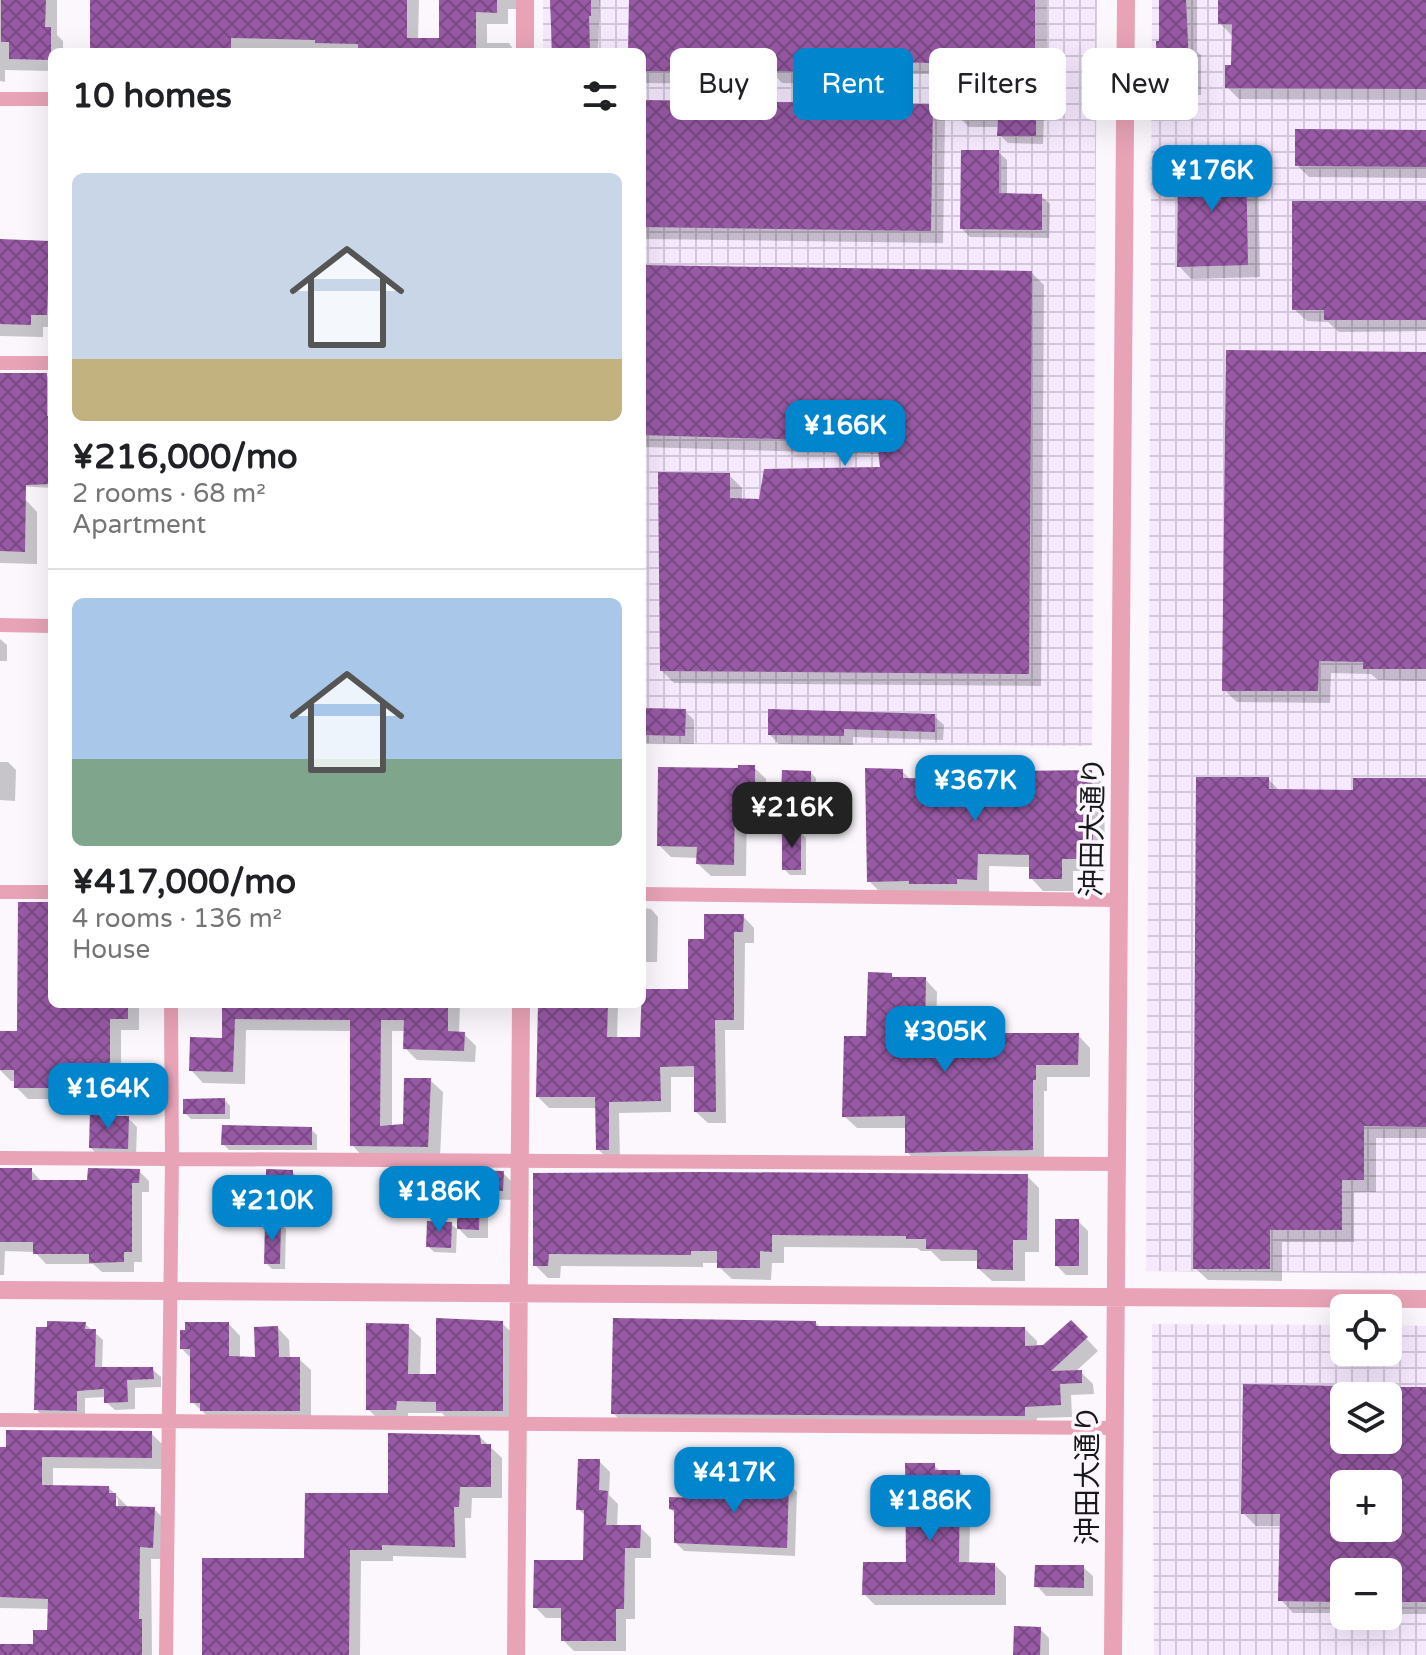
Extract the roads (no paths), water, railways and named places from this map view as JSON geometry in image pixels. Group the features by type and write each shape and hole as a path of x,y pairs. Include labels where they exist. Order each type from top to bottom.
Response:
{"street":[{"path":"525,0 525,48"},
{"name":"沖田大通り","path":"1113,1655 1126,0"},
{"path":"0,99 48,99"},
{"path":"0,363 48,363"},
{"path":"0,625 48,626"},
{"path":"0,892 48,892"},
{"path":"646,894 1119,900"},
{"path":"166,1655 171,1008"},
{"path":"516,1655 521,1008"},
{"path":"0,1158 1117,1164"},
{"path":"0,1290 1426,1299"},
{"path":"0,1420 1115,1428"}]}
